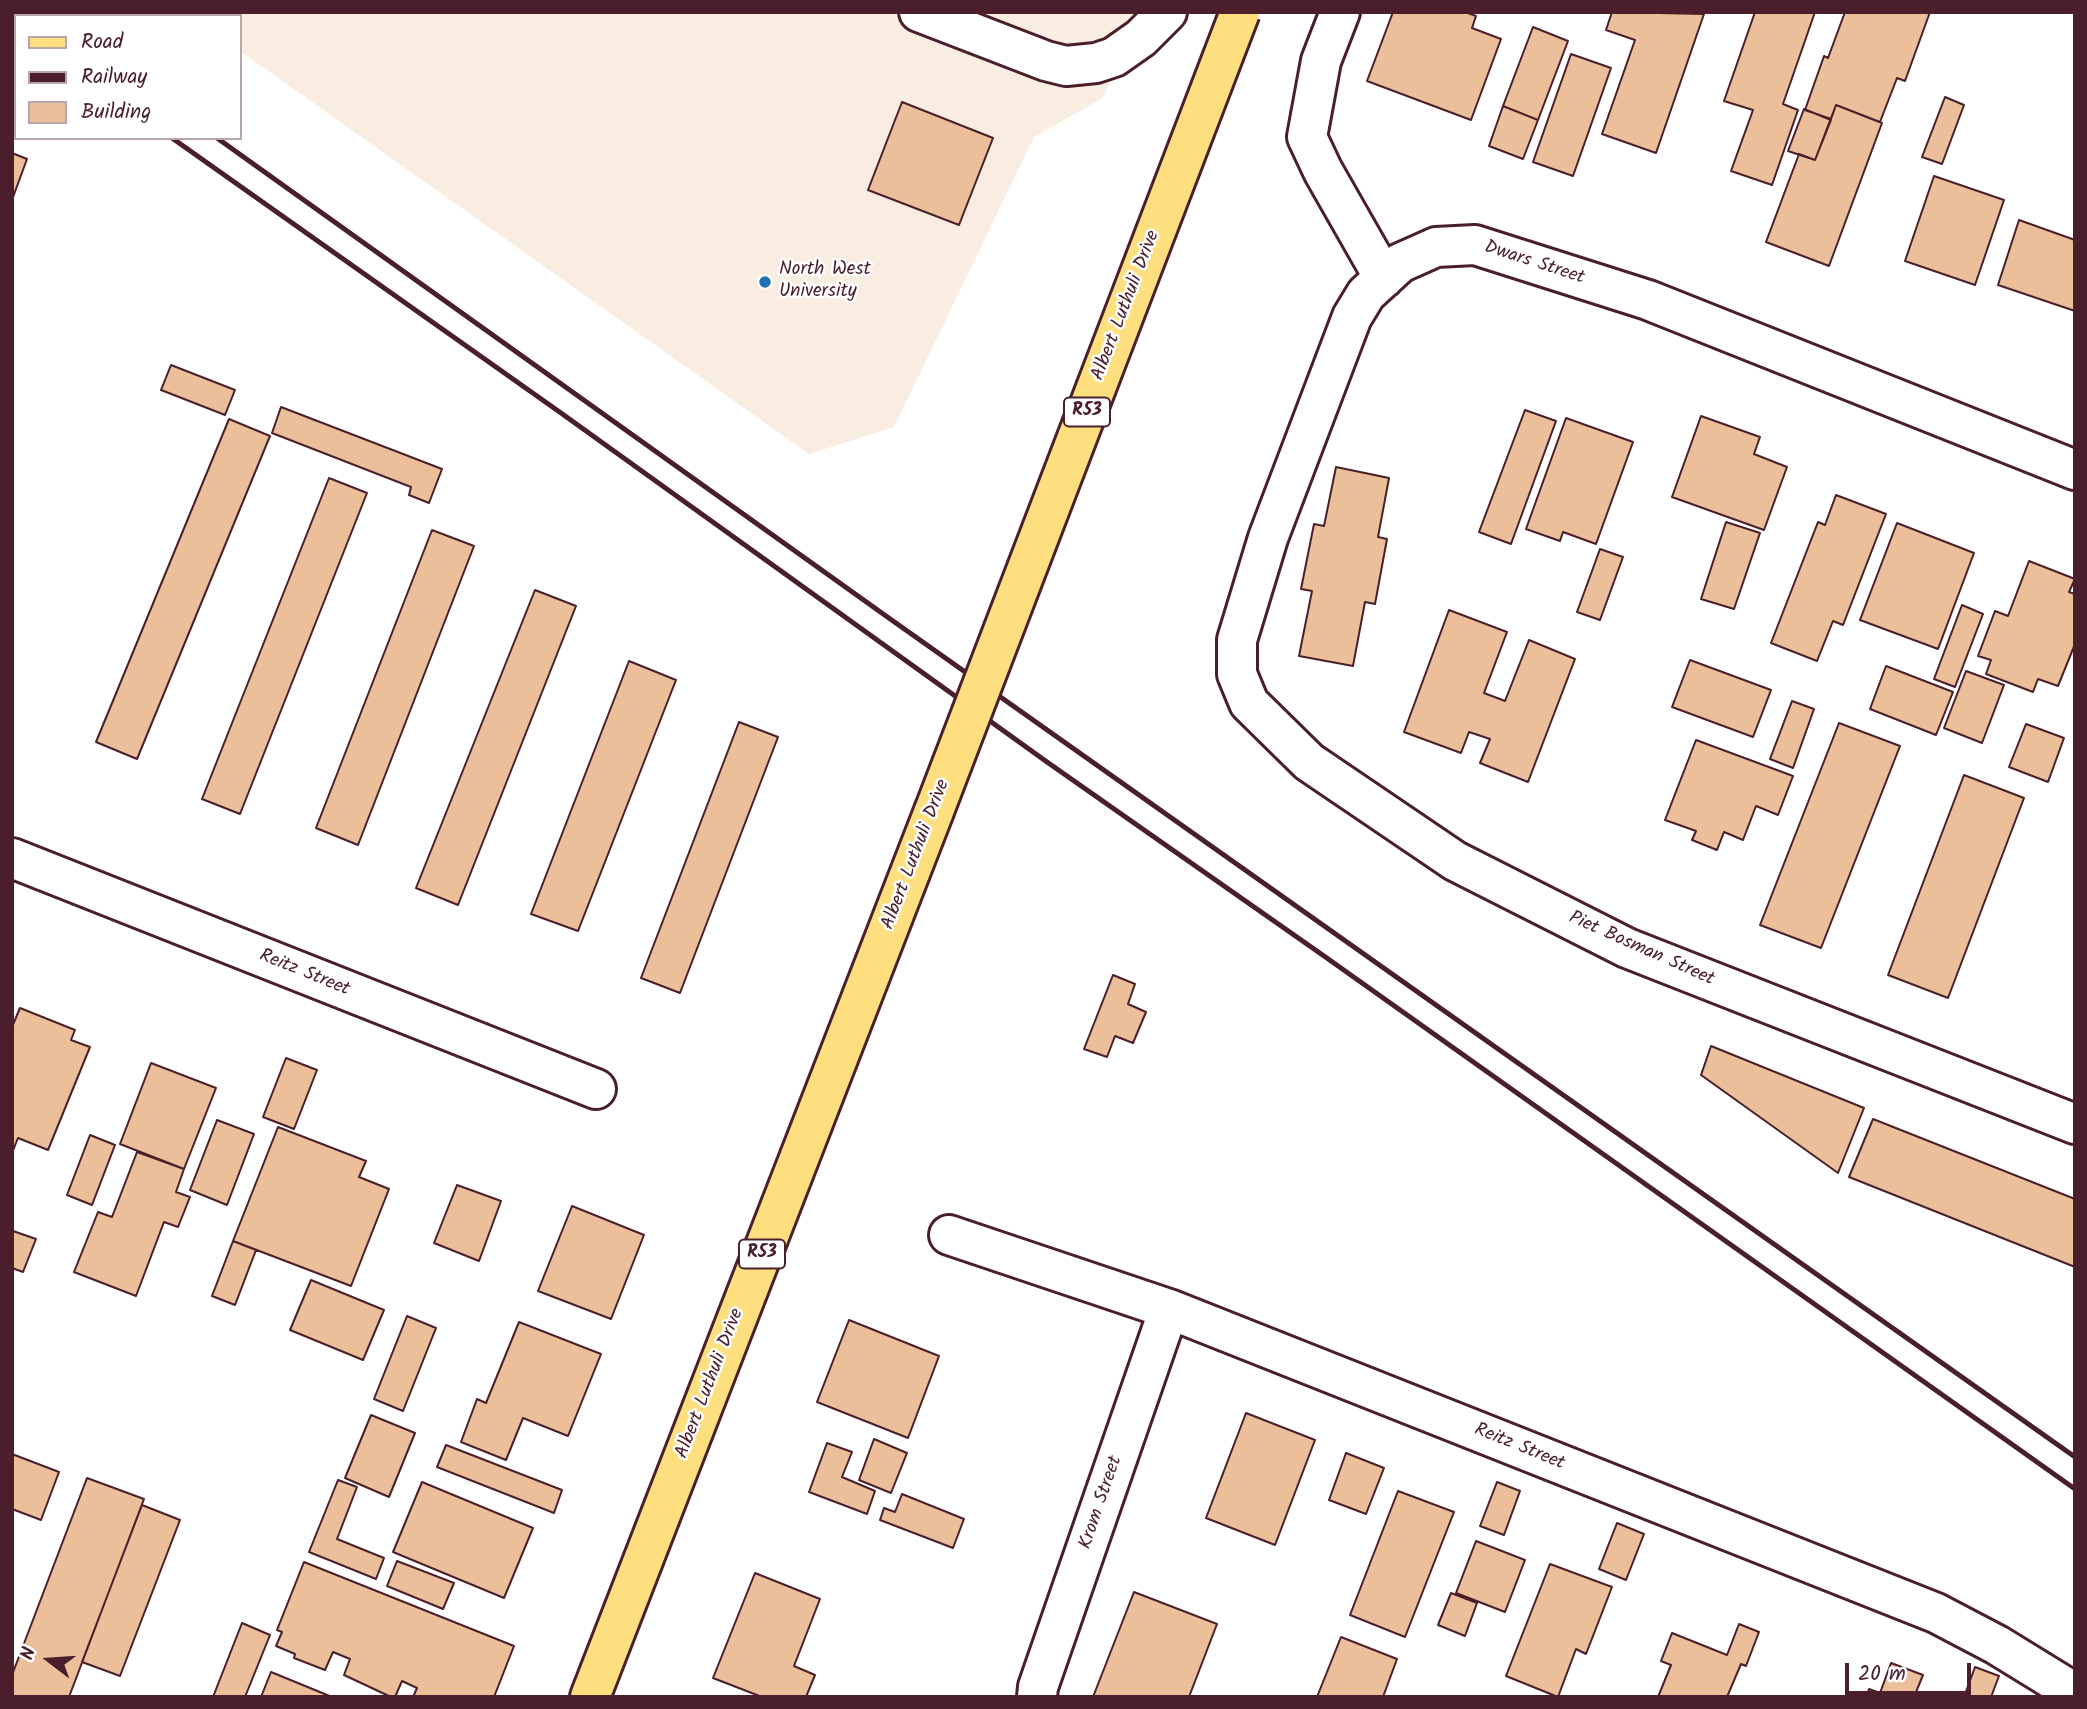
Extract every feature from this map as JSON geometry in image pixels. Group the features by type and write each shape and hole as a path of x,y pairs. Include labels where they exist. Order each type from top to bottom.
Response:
{"main road":[{"name":"Albert Luthuli Drive","path":"590,1697 1240,12"}],"street":[{"path":"919,12 1046,61 1066,66 1096,63 1114,57 1141,38 1167,12"},
{"path":"1340,12 1321,61 1307,137 1323,171 1384,278"},
{"name":"Dwars Street","path":"1249,704 1237,674 1237,640 1268,538 1352,317 1366,294 1400,263 1436,247 1475,245 1648,300 2075,470"},
{"name":"Piet Bosman Street","path":"1249,704 1309,762 1455,861 1627,948 2075,1124"},
{"name":"Reitz Street","path":"12,858 596,1089"},
{"name":"Reitz Street","path":"949,1235 1169,1309 1936,1613 1997,1645 2075,1693"},
{"name":"Krom Street","path":"1037,1697 1038,1687 1169,1309"}],"shaded area":[{"name":"North West University","path":"185,12 1138,12 1103,98 1034,137 894,427 809,454 242,52 242,14"}],"building":[{"path":"1393,12 1465,12 1476,16 1472,28 1501,39 1471,120 1367,81"},
{"path":"1612,12 1704,14 1656,153 1602,134 1635,40 1606,30"},
{"path":"1755,12 1815,12 1783,104 1798,110 1772,185 1731,171 1753,110 1724,101"},
{"path":"1845,12 1930,12 1905,81 1897,78 1880,122 1836,105 1831,119 1805,110 1824,56 1828,58"},
{"path":"1533,27 1568,41 1538,120 1503,106"},
{"path":"1571,54 1611,68 1573,176 1533,162"},
{"path":"1945,97 1964,105 1942,164 1922,157"},
{"path":"902,102 993,138 959,225 868,190"},
{"path":"1836,105 1882,123 1829,266 1766,242 1799,154 1815,160"},
{"path":"1503,106 1538,120 1523,159 1489,146"},
{"path":"1804,109 1831,120 1815,160 1788,151"},
{"path":"12,153 27,159 12,200"},
{"path":"1934,176 2004,200 1975,285 1905,261"},
{"path":"2019,220 2075,240 2075,311 1998,285"},
{"path":"171,365 235,390 225,415 161,390"},
{"path":"281,407 442,469 429,503 409,495 411,487 272,433"},
{"path":"1525,410 1556,421 1511,544 1479,532"},
{"path":"1701,416 1760,437 1754,454 1787,467 1764,530 1672,497"},
{"path":"1566,418 1633,442 1596,544 1563,532 1560,541 1526,529"},
{"path":"229,419 270,436 137,759 96,742"},
{"path":"1336,467 1389,478 1378,537 1387,539 1375,604 1365,602 1353,666 1299,656 1312,591 1301,589 1314,524 1324,526"},
{"path":"329,478 367,493 240,814 202,799"},
{"path":"1836,495 1886,514 1843,625 1833,621 1817,661 1771,643 1818,522 1825,525"},
{"path":"1726,522 1760,533 1734,609 1701,599"},
{"path":"1897,523 1974,553 1938,649 1860,620"},
{"path":"432,530 474,546 358,845 316,828"},
{"path":"1600,549 1623,557 1600,620 1577,612"},
{"path":"2029,561 2075,579 2069,592 2075,594 2075,644 2058,686 2038,679 2033,692 1986,674 1991,660 1978,656 1995,611 2008,616"},
{"path":"535,590 576,606 458,905 416,888"},
{"path":"1962,605 1983,614 1955,687 1934,679"},
{"path":"1449,610 1507,632 1484,693 1505,701 1529,640 1575,659 1528,782 1480,763 1490,739 1469,732 1461,753 1404,732"},
{"path":"1690,660 1771,690 1753,737 1672,707"},
{"path":"629,661 676,680 578,931 531,914"},
{"path":"1886,666 1953,692 1936,735 1870,709"},
{"path":"1966,671 2004,685 1982,743 1944,728"},
{"path":"1792,701 1814,709 1793,768 1770,759"},
{"path":"739,722 778,737 680,993 641,978"},
{"path":"1839,723 1900,746 1821,948 1760,925"},
{"path":"2026,724 2064,738 2048,782 2009,767"},
{"path":"1696,740 1793,776 1778,815 1756,806 1743,840 1724,832 1717,850 1692,840 1696,831 1665,820"},
{"path":"1964,775 2024,798 1948,998 1888,975"},
{"path":"1113,975 1135,984 1128,1004 1146,1012 1133,1043 1115,1036 1107,1057 1084,1049"},
{"path":"20,1008 75,1030 71,1040 90,1047 48,1150 18,1138 12,1153 12,1027"},
{"path":"1711,1046 1864,1108 1838,1173 1701,1075"},
{"path":"286,1058 317,1070 294,1129 263,1117"},
{"path":"151,1063 216,1088 184,1169 120,1144"},
{"path":"1873,1119 2075,1199 2075,1267 1849,1177"},
{"path":"217,1120 254,1134 227,1205 190,1190"},
{"path":"278,1127 366,1161 359,1177 389,1189 351,1286 233,1241"},
{"path":"90,1135 115,1145 92,1205 67,1195"},
{"path":"137,1152 184,1169 176,1192 190,1197 178,1227 164,1222 136,1296 74,1272 98,1212 112,1217"},
{"path":"457,1185 501,1201 479,1261 434,1243"},
{"path":"572,1206 644,1235 611,1319 538,1291"},
{"path":"13,1231 36,1239 23,1272 12,1268"},
{"path":"233,1241 256,1250 235,1305 212,1296"},
{"path":"311,1280 384,1310 363,1360 290,1330"},
{"path":"407,1316 436,1328 403,1411 374,1399"},
{"path":"849,1320 939,1356 908,1438 817,1402"},
{"path":"519,1322 601,1354 568,1436 523,1418 506,1460 461,1442 477,1399 486,1403"},
{"path":"1246,1413 1315,1440 1275,1545 1206,1518"},
{"path":"371,1415 415,1433 389,1497 345,1478"},
{"path":"874,1439 907,1453 891,1493 859,1480"},
{"path":"827,1443 852,1452 842,1477 875,1491 867,1514 809,1492"},
{"path":"446,1445 562,1490 554,1513 437,1467"},
{"path":"1346,1453 1384,1468 1366,1514 1329,1500"},
{"path":"12,1454 59,1472 41,1520 12,1509"},
{"path":"87,1478 144,1499 69,1697 12,1697 12,1675"},
{"path":"338,1480 357,1487 337,1539 384,1558 376,1579 309,1552"},
{"path":"422,1482 533,1528 504,1598 393,1552"},
{"path":"1497,1482 1520,1491 1504,1535 1480,1526"},
{"path":"1398,1491 1454,1512 1405,1637 1350,1615"},
{"path":"902,1494 964,1519 953,1548 880,1520 884,1508 895,1512"},
{"path":"142,1505 180,1520 120,1676 82,1662"},
{"path":"1617,1523 1644,1534 1626,1580 1599,1569"},
{"path":"1476,1541 1525,1560 1505,1612 1456,1593"},
{"path":"397,1561 454,1583 443,1609 387,1586"},
{"path":"304,1562 514,1646 494,1697 413,1697 417,1688 402,1681 395,1697 391,1697 344,1675 350,1659 333,1652 325,1670 294,1658 295,1654 276,1646 282,1632 277,1630"},
{"path":"1550,1564 1612,1587 1586,1654 1576,1649 1558,1697 1506,1676"},
{"path":"755,1573 820,1599 794,1666 815,1675 806,1697 762,1697 713,1678"},
{"path":"1134,1592 1217,1624 1189,1697 1093,1697"},
{"path":"1451,1593 1477,1603 1465,1636 1438,1625"},
{"path":"242,1623 270,1635 245,1697 213,1697"},
{"path":"1739,1624 1759,1632 1746,1666 1741,1664 1727,1697 1658,1697 1671,1665 1661,1661 1672,1633 1727,1655"},
{"path":"1341,1637 1397,1659 1383,1697 1317,1697"},
{"path":"1891,1663 1923,1675 1914,1697 1890,1697 1880,1693"},
{"path":"1975,1667 1999,1676 1991,1697 1964,1697"},
{"path":"271,1672 332,1697 261,1697"},
{"path":"1869,1689 1880,1693 1890,1697 1867,1697"}],"railway":[{"path":"175,140 1047,762 2075,1489"},
{"path":"220,140 886,616 2075,1457"}],"place":[{"name":"North West University","path":"765,282"}]}
